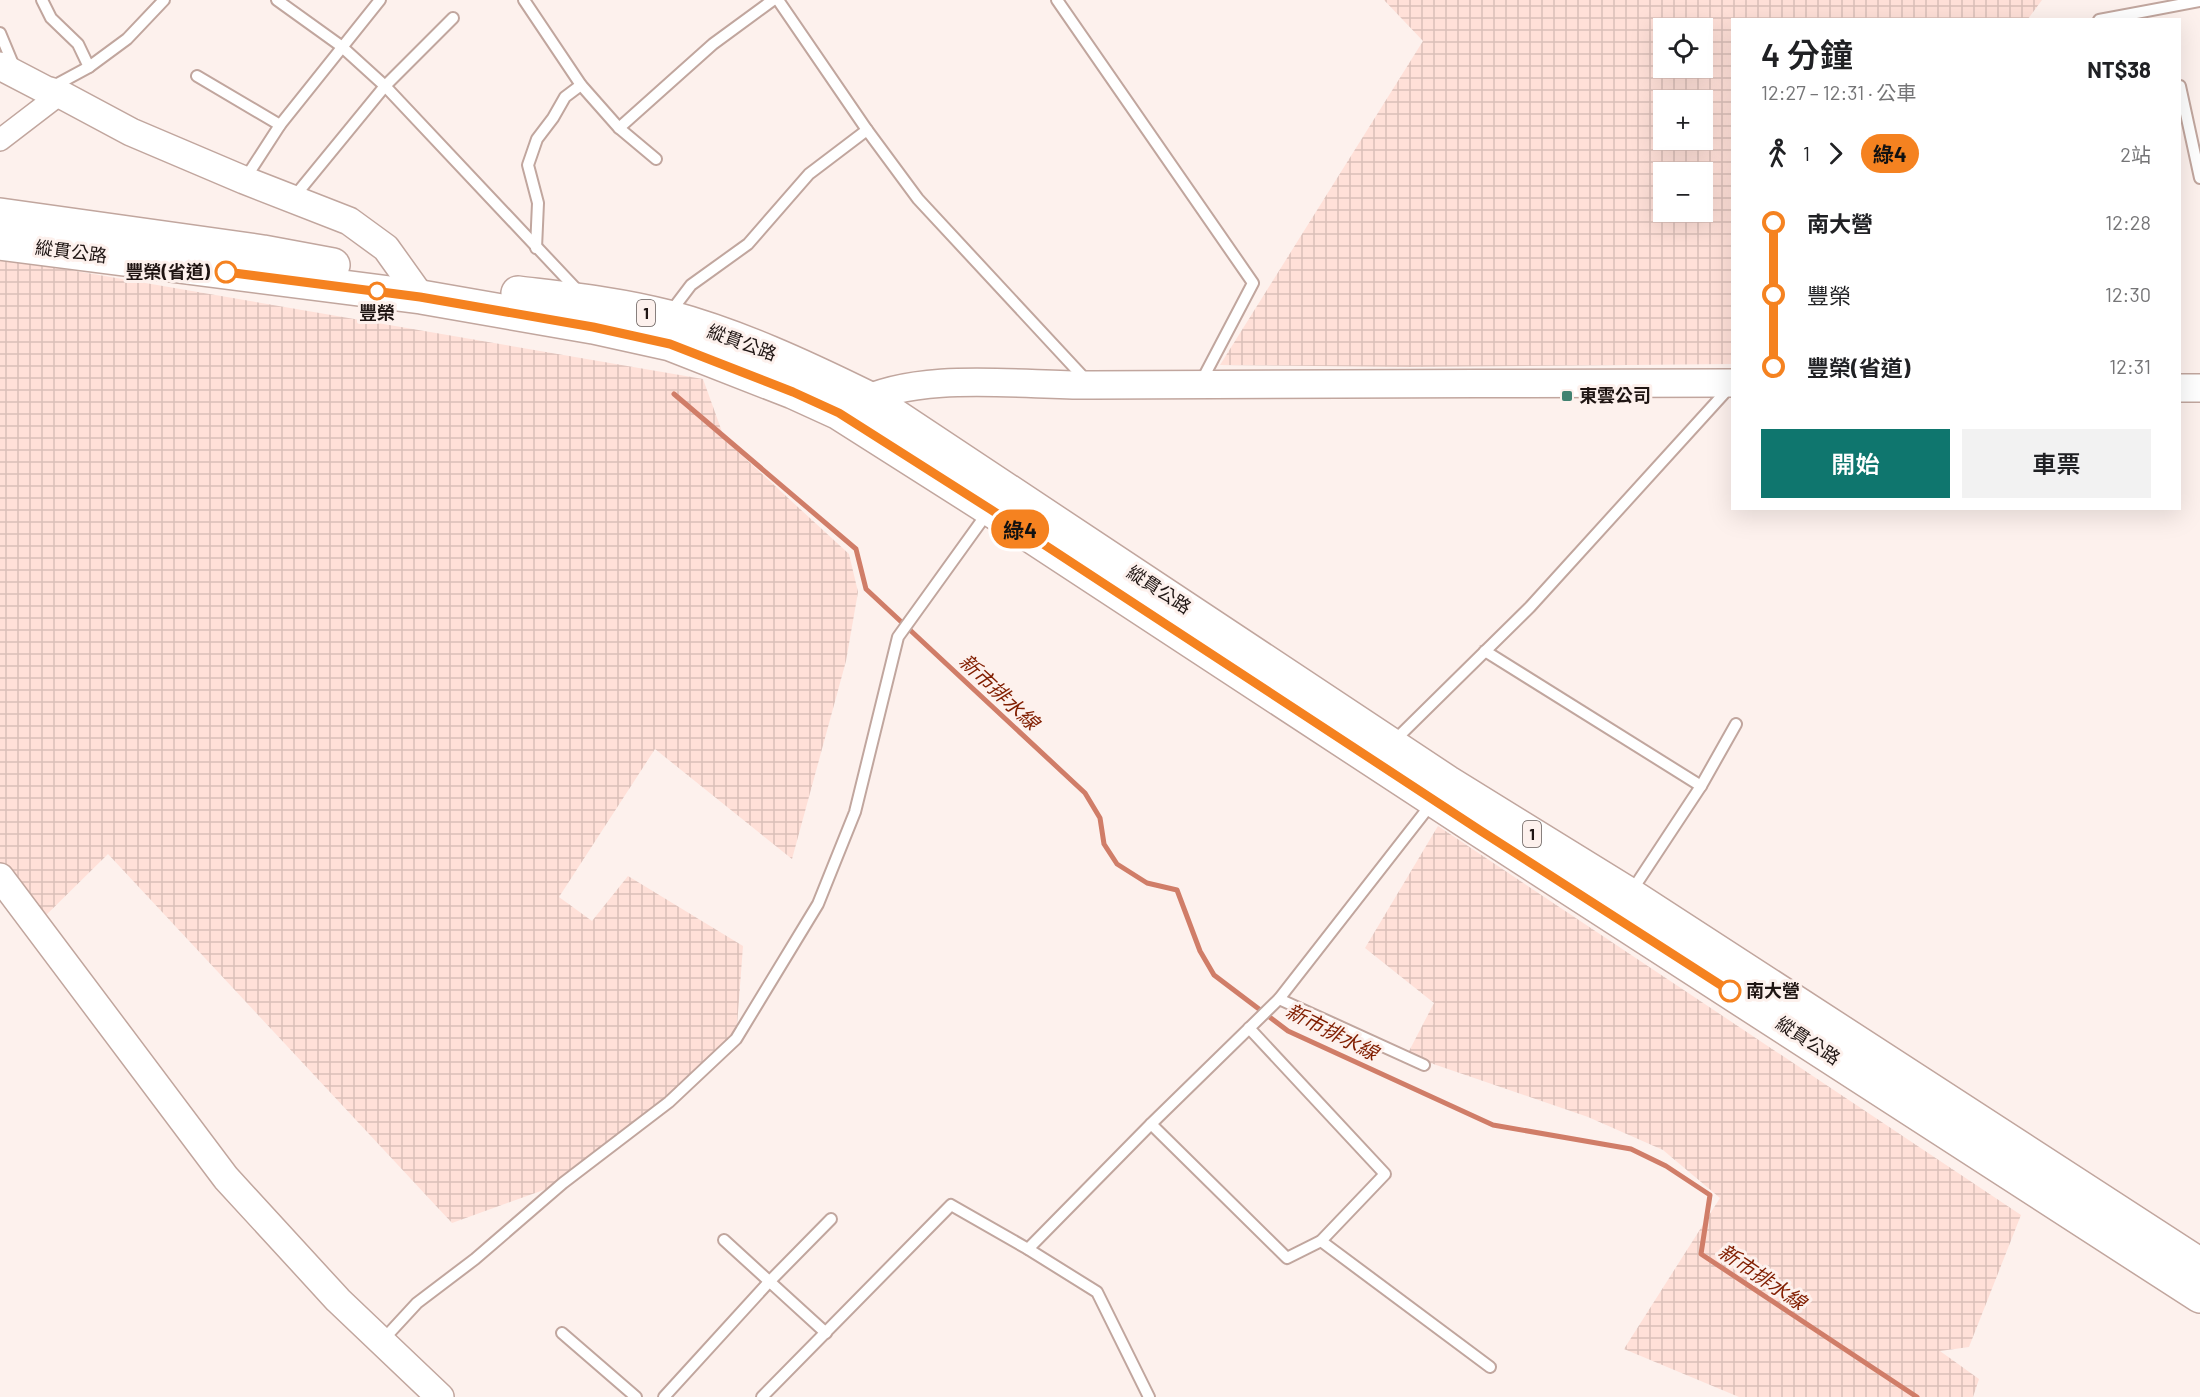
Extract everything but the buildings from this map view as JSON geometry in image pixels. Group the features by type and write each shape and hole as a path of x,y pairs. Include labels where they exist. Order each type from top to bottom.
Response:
{"main road":[{"name":"縱貫公路","path":"0,215 263,252 670,344 793,392 839,413 997,498 1391,743 1441,791"},
{"name":"縱貫公路","path":"0,243 415,288 588,302 667,317 745,342 808,368 868,398 997,498 1441,791 2200,1265"},
{"name":"縱貫公路","path":"1622,905 2200,1296"}],"street":[{"path":"9,71 131,132 349,221 386,248 415,288"},
{"path":"0,140 53,92"},
{"path":"839,413 868,398 919,386 957,383 1092,385 1201,383 1731,384"},
{"path":"2181,388 2200,388"},
{"path":"0,877 226,1178 338,1300 440,1397"}],"lane":[{"path":"42,0 51,18 78,44 90,67"},
{"path":"53,92 127,39 165,0"},
{"path":"277,0 341,46 385,86 588,302"},
{"path":"244,180 280,126 341,46 380,0"},
{"path":"524,0 581,85 619,128 656,159"},
{"path":"619,128 713,44 773,0"},
{"path":"778,0 867,130 918,199 1092,385"},
{"path":"1058,0 1253,283 1201,383"},
{"path":"2121,18 2164,14 2200,1"},
{"path":"293,199 385,86 453,18"},
{"path":"0,33 9,71"},
{"path":"197,76 280,126"},
{"path":"536,248 538,203 528,165 537,139 566,97 581,85"},
{"path":"2181,91 2200,178"},
{"path":"667,317 691,285 748,244 809,174 867,130"},
{"path":"1391,743 1530,607 1731,385"},
{"path":"381,1342 417,1303 475,1259 563,1183 669,1102 736,1039 818,904 855,812 898,637 997,498"},
{"path":"1485,651 1701,786"},
{"path":"1622,905 1701,786 1736,724"},
{"path":"1028,1249 1279,999 1441,791"},
{"path":"1279,999 1424,1065"},
{"path":"1151,1124 1287,1258 1321,1241 1385,1174 1249,1028"},
{"path":"762,1397 951,1205 1097,1292 1149,1397"},
{"path":"664,1397 831,1219"},
{"path":"724,1240 826,1333"},
{"path":"1321,1241 1490,1367"},
{"path":"562,1333 636,1397"}],"shaded area":[{"path":"1384,0 2042,0 2029,18 1731,18 1731,364 1409,367 1220,365 1423,41"},
{"path":"0,258 703,379 725,440 849,554 858,592 846,661 792,859 655,749 559,897 592,921 628,876 743,946 736,1039 669,1102 563,1183 452,1223 108,854 38,923 0,873"},
{"path":"1438,826 2021,1215 1969,1347 1940,1351 1979,1379 1973,1397 1739,1397 1624,1349 1720,1198 1663,1150 1588,1117 1407,1055 1434,1003 1365,948"}],"waterway":[{"name":"新市排水線","path":"674,394 856,549 866,589 1085,793 1100,818 1104,844 1117,864 1147,883 1177,890 1200,951 1214,975 1288,1031 1493,1125 1631,1149 1666,1166 1710,1195 1701,1254 1917,1397"}],"bus line":[{"name":"綠4","path":"226,272 420,297 593,327 670,344 793,392 839,413 1730,991"}],"place":[{"name":"豐榮(省道)","path":"226,272"},
{"name":"豐榮","path":"377,291"},
{"name":"東雲公司","path":"1567,396"},
{"name":"南大營","path":"1730,991"}]}
